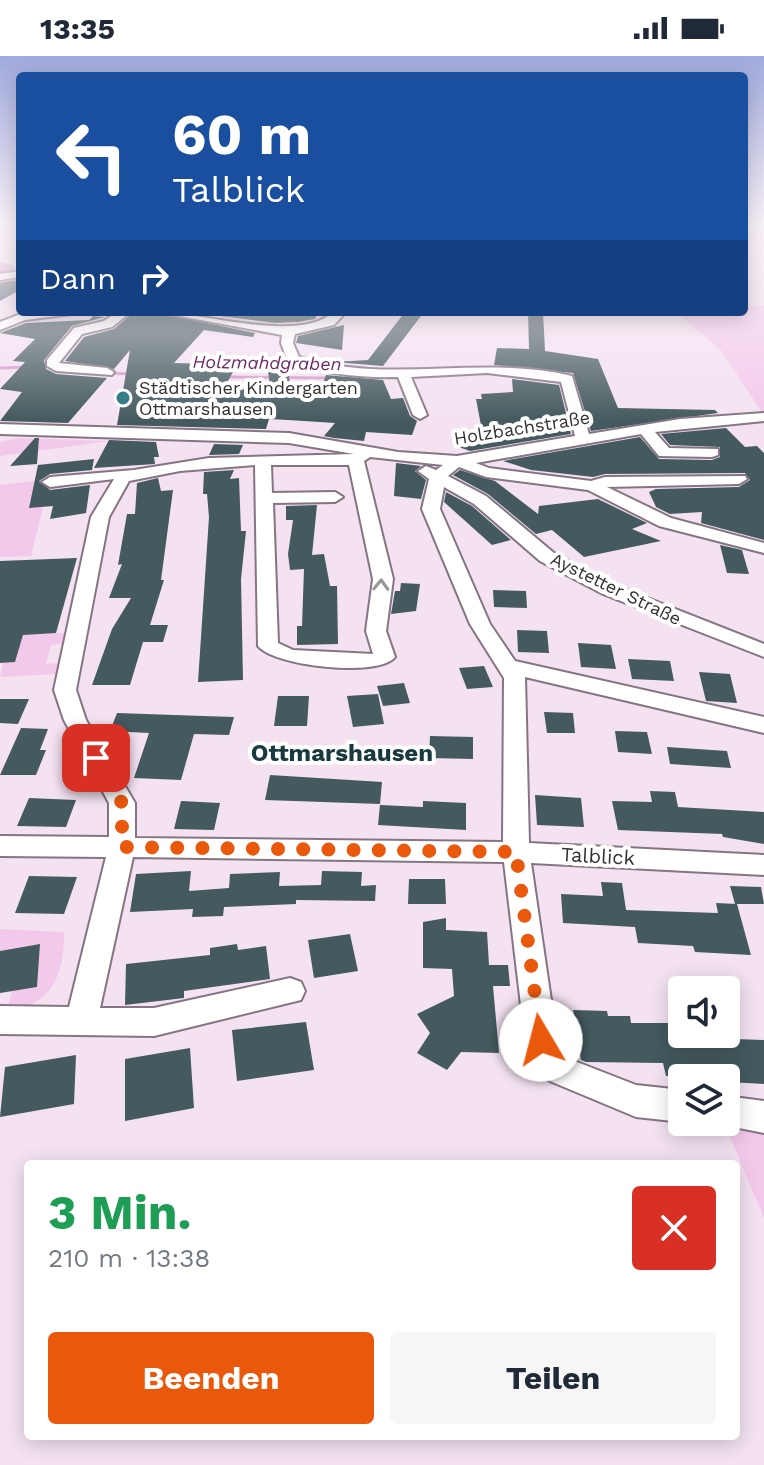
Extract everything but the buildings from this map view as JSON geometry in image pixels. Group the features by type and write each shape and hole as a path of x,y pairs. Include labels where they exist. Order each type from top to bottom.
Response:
{"street":[{"path":"0,326 24,316"},
{"path":"107,372 56,367 52,363 78,331 108,324 119,316"},
{"path":"188,316 289,332 330,322 336,316"},
{"path":"289,332 287,343 293,359 322,370 352,374 504,370 567,379 583,438"},
{"path":"403,373 420,415"},
{"name":"Holzbachstraße","path":"0,429 289,438 361,456 457,461 644,428 764,417"},
{"path":"644,428 665,453 712,452"},
{"path":"50,482 263,460 361,456 364,496 383,579 376,631 384,657 382,661 289,656 270,650 263,460"},
{"name":"Aystetter Straße","path":"398,457 480,500 560,564 677,619 764,651"},
{"path":"668,1104 636,1101 544,1064 516,852 515,678 480,624 431,509 438,477 457,461 499,474 592,486 665,522 764,548"},
{"path":"81,1023 99,934 122,847 122,803 75,720 65,690 100,517 123,478 133,475"},
{"path":"592,486 605,482 739,479"},
{"path":"264,498 335,497"},
{"path":"507,666 764,725"},
{"name":"Talblick","path":"0,846 516,852 762,872"},
{"path":"0,1020 154,1022 290,991"},
{"path":"740,1114 764,1117"}],"shaded area":[{"path":"764,305 764,414 720,349 680,316 748,316 748,306"},
{"path":"20,438 110,441 0,456 0,442"},
{"path":"50,479 31,556 0,557 0,485"},
{"path":"57,622 55,633 67,633 64,643 51,645 46,664 58,663 56,674 0,677 3,663 15,662 26,624"},
{"path":"0,929 64,932 62,962 53,985 35,1002 7,1011 12,991 37,987 40,945 0,951"},
{"path":"740,1127 764,1129 764,1218 740,1161 730,1136 740,1136"}],"waterway":[{"name":"Holzmahdgraben","path":"0,368 27,367"},
{"name":"Holzmahdgraben","path":"106,373 131,374"},
{"name":"Holzmahdgraben","path":"346,377 374,376"},
{"name":"Holzmahdgraben","path":"222,377 330,378"}],"place":[{"name":"Städtischer Kindergarten Ottmarshausen","path":"123,398"}],"district":[{"name":"Ottmarshausen","path":"342,753"}],"route":[{"path":"96,758 122,803 122,847 516,852 541,1040"}]}
